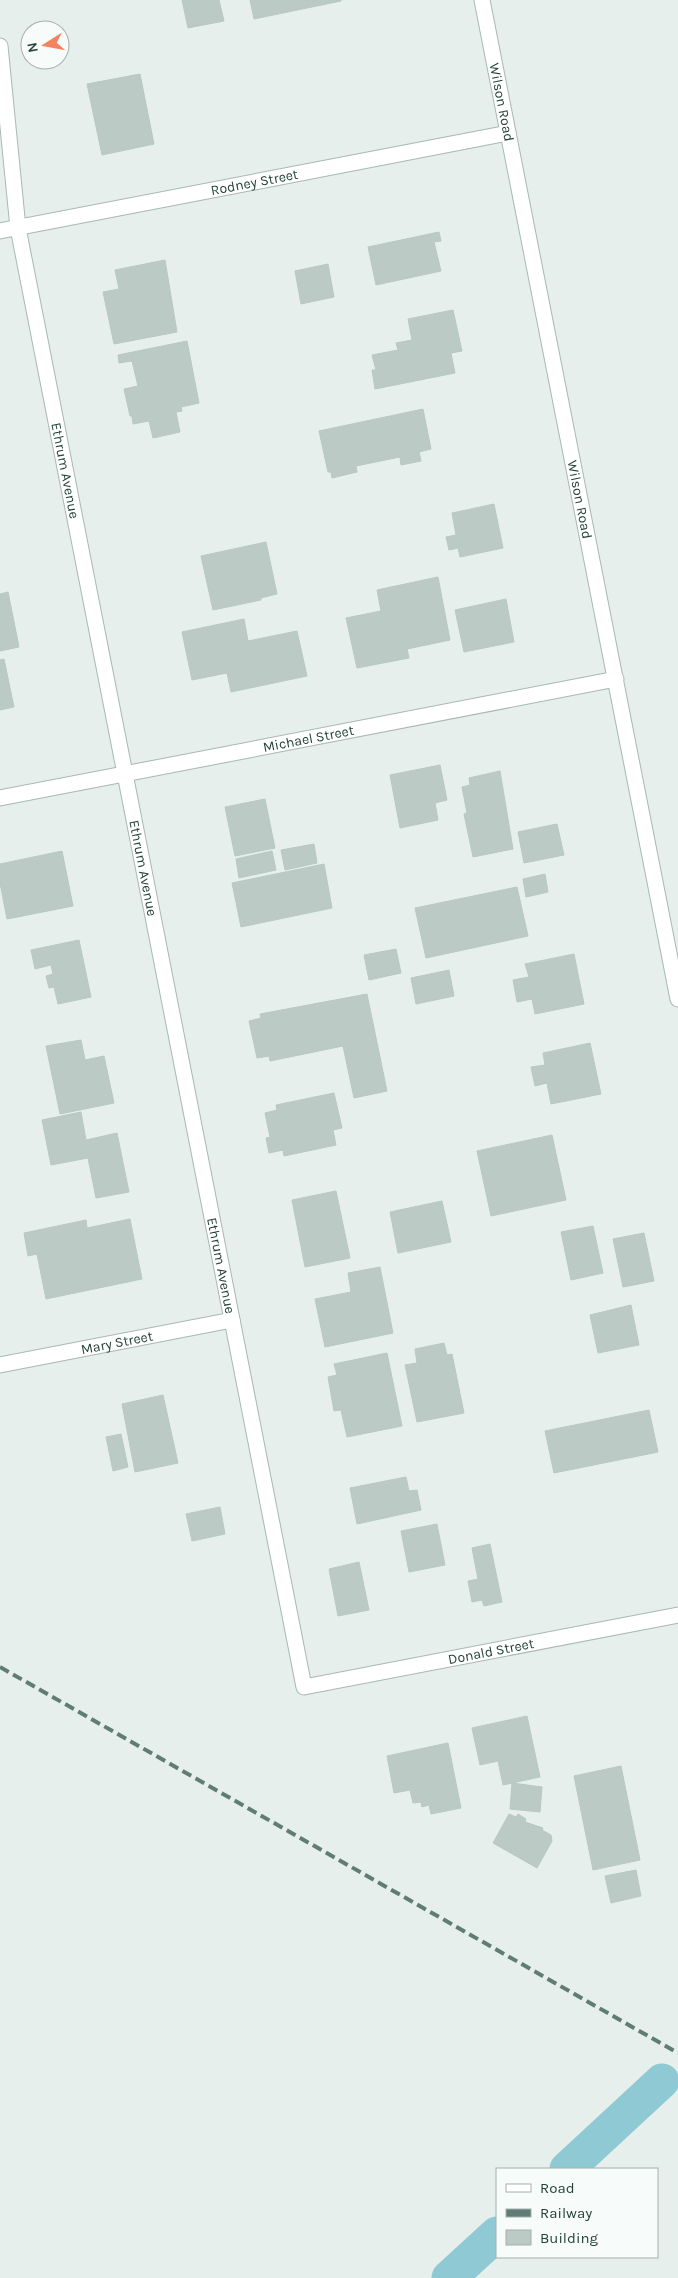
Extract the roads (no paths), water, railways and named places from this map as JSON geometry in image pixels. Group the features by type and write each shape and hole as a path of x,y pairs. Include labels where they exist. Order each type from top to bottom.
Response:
{"street":[{"name":"Wilson Road","path":"482,0 678,999"},
{"name":"Ethrum Avenue","path":"0,46 18,228 304,1687"},
{"name":"Rodney Street","path":"0,231 508,133"},
{"name":"Michael Street","path":"0,798 616,679"},
{"name":"Mary Street","path":"0,1365 232,1320"},
{"name":"Donald Street","path":"304,1687 678,1615"}],"waterway":[{"path":"568,2168 662,2081"},
{"path":"449,2278 496,2235"}],"railway":[{"path":"0,1667 678,2053"}]}
